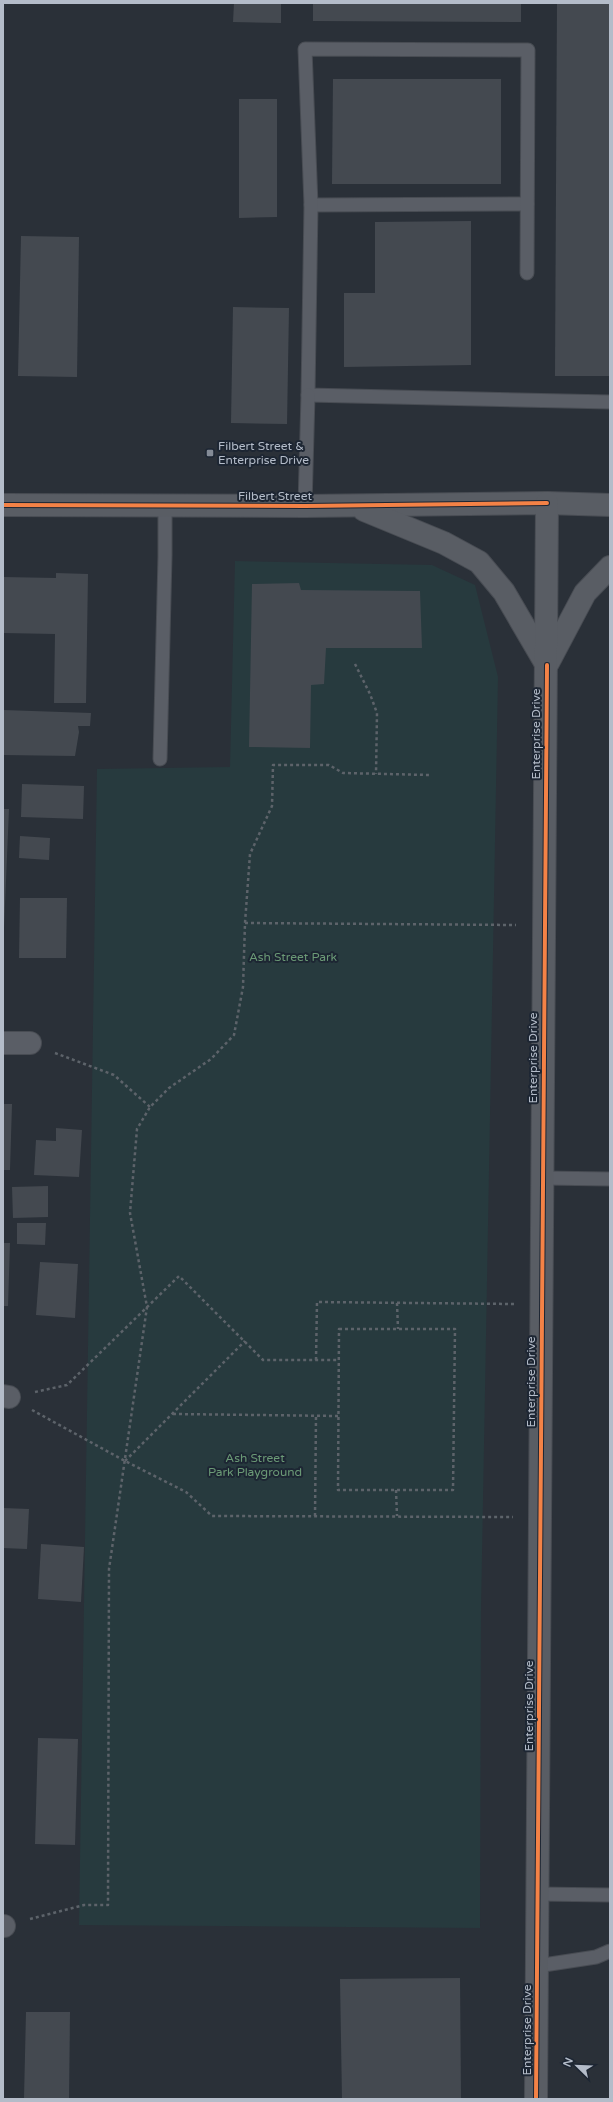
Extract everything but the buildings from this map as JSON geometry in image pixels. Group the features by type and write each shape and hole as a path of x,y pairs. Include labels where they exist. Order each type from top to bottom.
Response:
{"street":[{"name":"Filbert Street","path":"3,505 355,506 547,503 610,505"},
{"name":"Enterprise Drive","path":"536,2099 547,503"},
{"path":"355,506 444,543 479,562 504,592 546,665"},
{"path":"546,665 585,592 610,567"},
{"path":"3,1043 30,1043"}],"lane":[{"path":"305,506 312,205 305,49 528,50 527,273"},
{"path":"312,205 527,204"},
{"path":"308,395 610,402"},
{"path":"160,759 165,506"},
{"path":"543,1178 610,1179"},
{"path":"537,1894 610,1895"},
{"path":"537,1966 596,1957 610,1951"}],"path":[{"path":"355,664 376,713 376,774"},
{"path":"3,1926 84,1905 108,1905 109,1569 147,1307 130,1213 137,1129 150,1107 169,1088 211,1059 234,1035 243,987 245,923 250,854 272,806 273,765 329,765 343,773 430,775"},
{"path":"245,923 544,925"},
{"path":"30,1043 114,1074 150,1107"},
{"path":"6,1397 67,1385 179,1276 264,1360 339,1360"},
{"path":"316,1360 317,1302 541,1305"},
{"path":"398,1303 398,1329"},
{"path":"340,1329 455,1329 453,1490 338,1490 339,1360 340,1329"},
{"path":"125,1461 244,1341"},
{"path":"6,1397 186,1492 212,1516 540,1517"},
{"path":"173,1414 339,1416"},
{"path":"315,1516 316,1416"},
{"path":"396,1490 397,1516"}],"green space":[{"name":"Ash Street Park","path":"235,561 432,565 475,585 498,677 481,1610 480,1928 79,1925 97,769 230,767"}],"cycle path":[{"path":"3,505 305,506 547,503"},
{"path":"536,2099 547,665"}],"place":[{"name":"Filbert Street & Enterprise Drive","path":"210,453"}],"park label":[{"name":"Ash Street Park Playground","path":"255,1465"}]}
